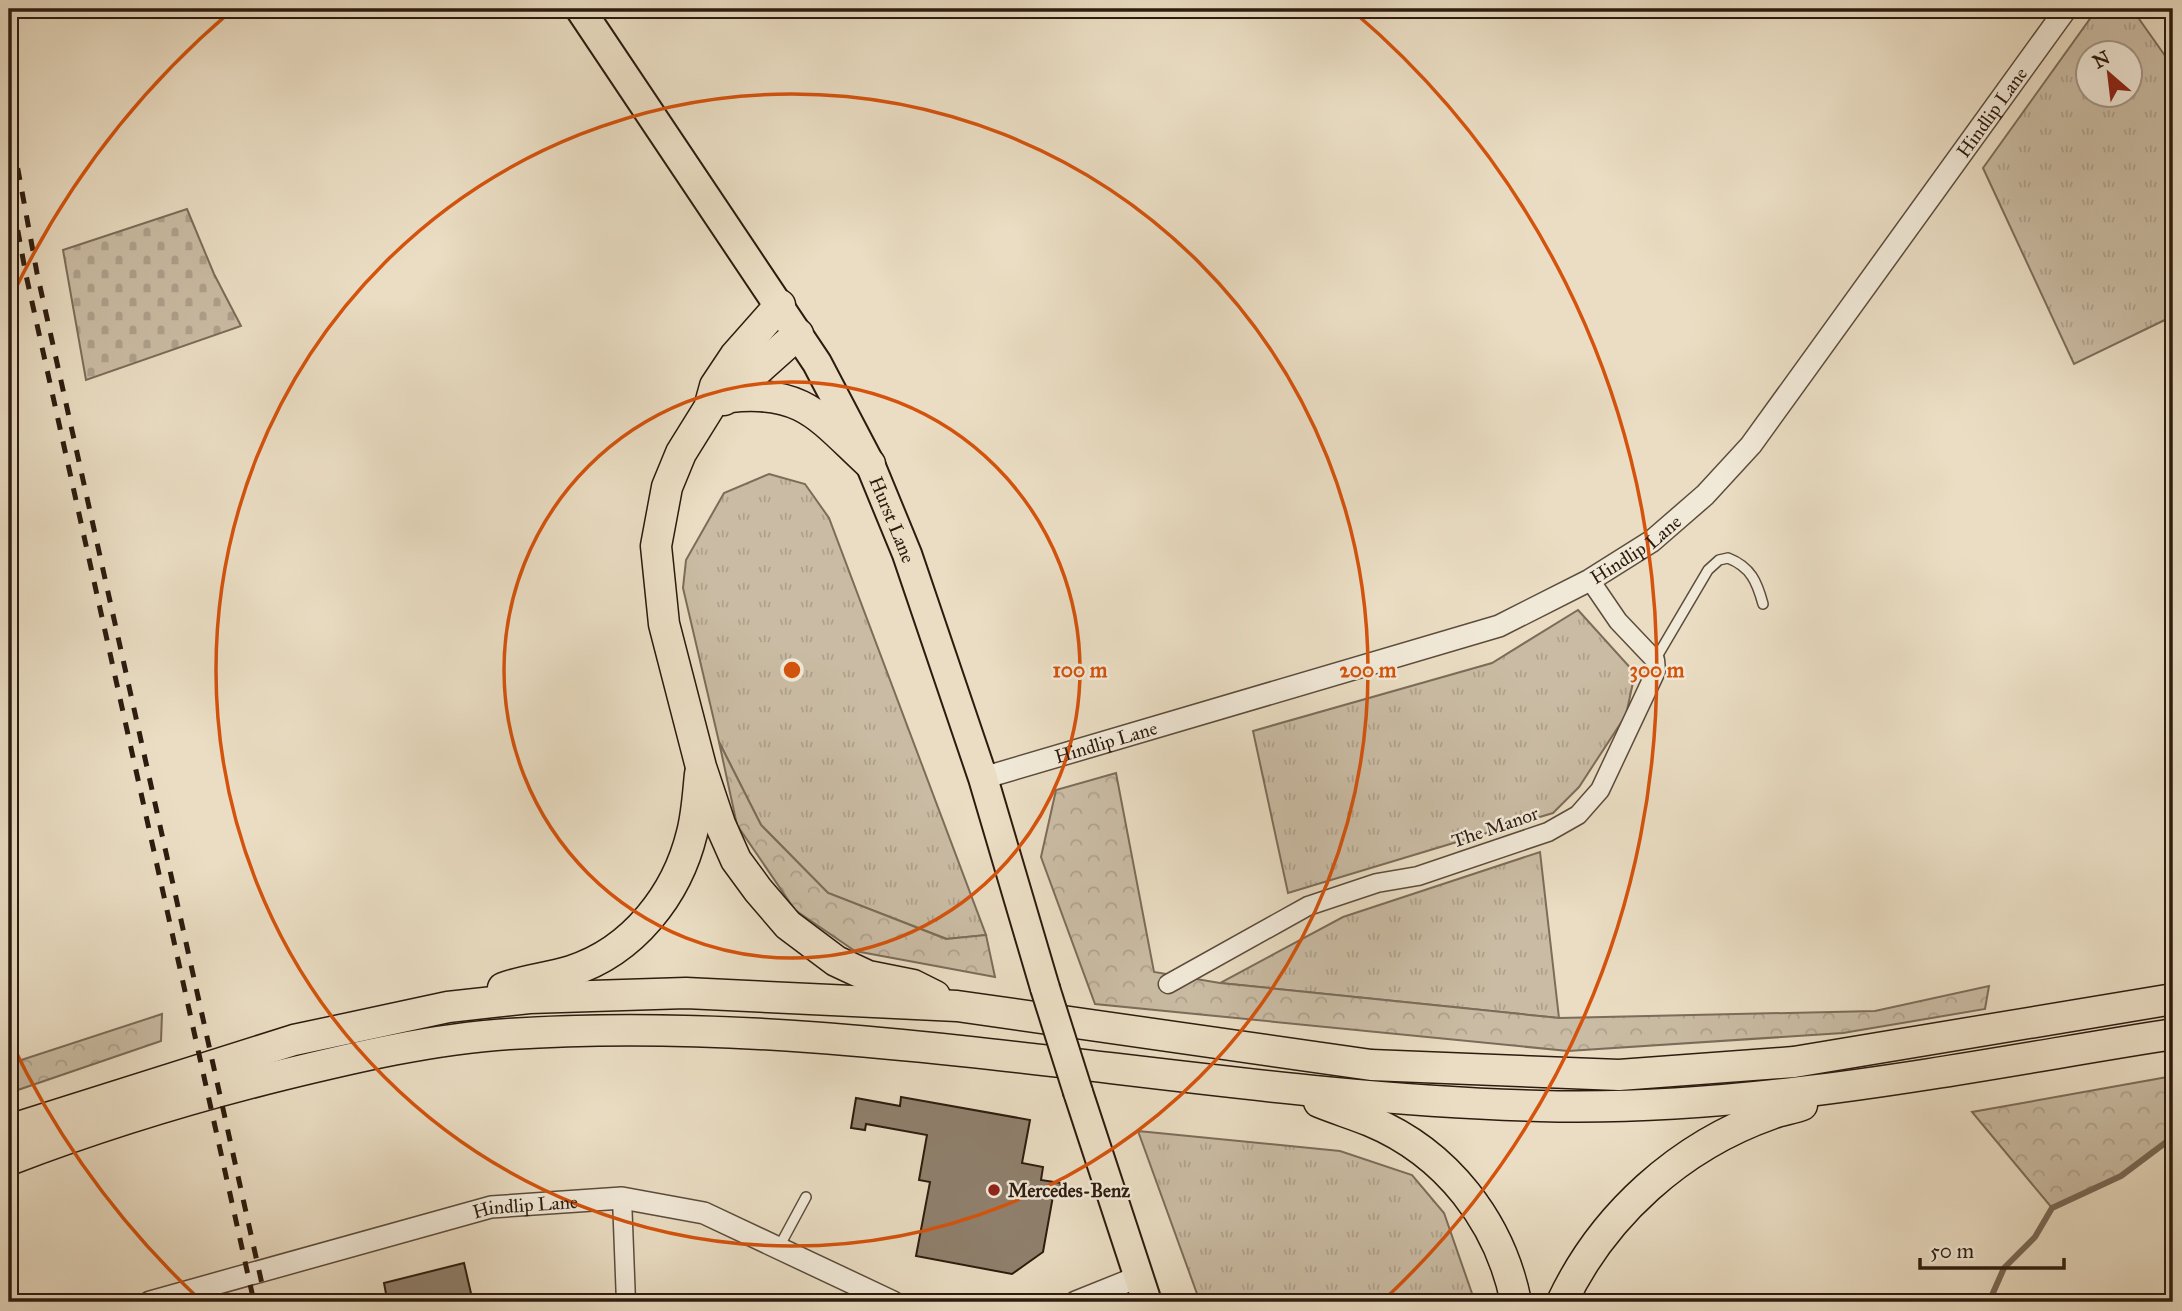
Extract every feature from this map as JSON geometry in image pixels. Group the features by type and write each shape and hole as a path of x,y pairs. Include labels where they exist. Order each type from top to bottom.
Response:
{"highway":[{"path":"719,403 715,386 735,356 780,305"},
{"path":"798,334 719,403 681,453 667,487 656,546 664,624 701,767 720,824 736,860 788,925 836,961 868,976 913,985 957,1006"},
{"path":"719,403 767,395 801,404 870,464"},
{"path":"448,1007 519,982 571,971 605,956 631,938 669,893 692,833 701,767"},
{"path":"9,1130 294,1040 448,1007 529,998 686,993 957,1006 1371,1065 1619,1075 1794,1062 2173,999"},
{"path":"9,1160 197,1096 373,1052 505,1034 642,1030 837,1039 1426,1102 1652,1106 1858,1084 2173,1034"},
{"path":"1562,1302 1596,1244 1623,1210 1658,1177 1737,1129 1858,1084"},
{"path":"1288,1088 1371,1121 1418,1150 1451,1177 1476,1205 1496,1236 1510,1272 1516,1302"}],"main road":[{"name":"Hurst Lane","path":"580,9 780,305 846,414 870,464 907,554 983,778 1045,988 1142,1290"}],"street":[{"name":"Hindlip Lane","path":"983,778 1499,626 1590,580 1652,541 1705,495 1751,445 2066,9"},
{"path":"1590,580 1618,621 1655,660"},
{"name":"The Manor","path":"1168,984 1308,906 1377,883 1418,876 1548,832 1578,815 1600,790 1606,778 1647,695 1656,671 1655,660"},
{"name":"Hindlip Lane","path":"150,1302 491,1207 622,1198 704,1213 893,1302"},
{"path":"622,1198 626,1302"},
{"path":"1076,1302 1142,1290"}],"lane":[{"path":"1655,660 1708,570 1718,560 1728,558 1747,568 1756,580 1763,604"},
{"path":"778,1249 806,1196"}],"green space":[{"path":"2097,9 2132,9 2173,67 2173,316 2074,364 1983,168 2074,41 2074,108 2144,108 2144,38 2076,38"},
{"path":"187,209 214,274 241,326 86,380 63,250"},
{"path":"769,474 805,484 829,518 986,935 947,939 828,893 761,825 719,742 683,588 686,560 724,493"},
{"path":"1578,610 1635,673 1626,715 1579,787 1553,813 1288,893 1253,731 1492,663"},
{"path":"719,742 761,825 828,893 946,939 986,935 995,977 855,951 795,910 737,825"},
{"path":"1116,773 1154,972 1220,983 1559,1018 1875,1011 1989,986 1985,1009 1843,1033 1568,1051 1095,1004 1041,857 1056,790"},
{"path":"1540,852 1559,1018 1220,983 1343,917"},
{"path":"162,1014 161,1041 9,1093 9,1064"},
{"path":"2173,1076 2173,1137 2121,1176 2052,1208 1972,1112"},
{"path":"1138,1131 1340,1151 1412,1175 1444,1213 1475,1302 1200,1302"}],"building":[{"name":"Mercedes-Benz","path":"901,1097 1030,1120 1022,1163 1043,1167 1041,1180 1061,1183 1058,1197 1053,1196 1043,1252 1012,1274 916,1256 930,1182 919,1180 927,1135 866,1124 865,1130 851,1128 856,1098 900,1106"},
{"path":"464,1263 473,1302 374,1302 387,1299 384,1283"}],"waterway":[{"path":"1989,1302 2004,1268 2035,1237 2052,1208 2121,1176 2173,1137"}],"railway":[{"path":"9,121 37,273 266,1302"},
{"path":"9,183 26,275 254,1302"}],"place":[{"name":"Mercedes-Benz","path":"994,1190"}]}
